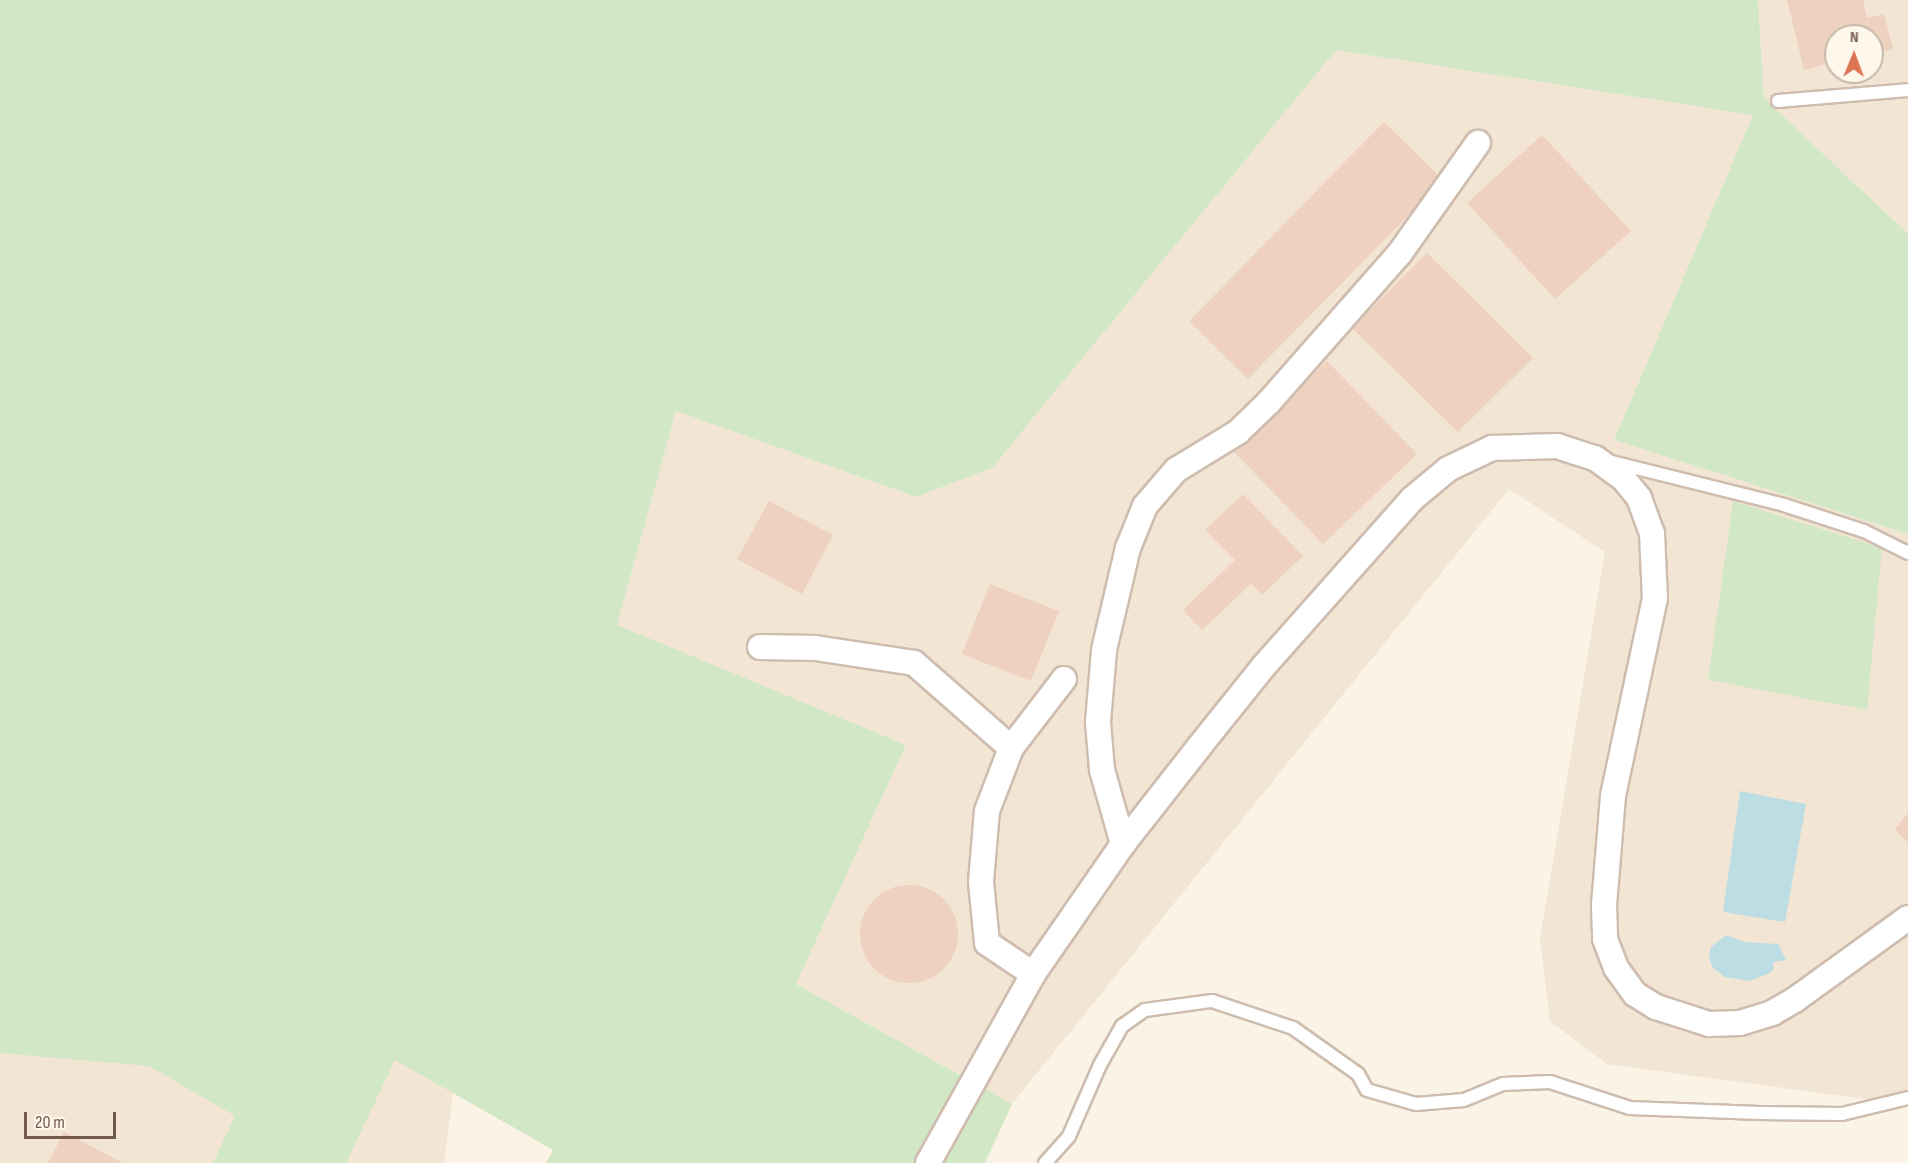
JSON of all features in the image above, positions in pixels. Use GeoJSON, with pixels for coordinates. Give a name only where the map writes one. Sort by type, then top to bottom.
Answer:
{"type":"FeatureCollection","features":[{"type":"Feature","properties":{"kind":"street"},"geometry":{"type":"LineString","coordinates":[[1123,844],[1102,770],[1098,722],[1104,650],[1128,549],[1145,506],[1176,470],[1238,432],[1269,402],[1400,253],[1478,143]]}},
{"type":"Feature","properties":{"kind":"street"},"geometry":{"type":"LineString","coordinates":[[928,1163],[1033,974],[1123,844],[1263,667],[1332,591],[1380,532],[1448,469],[1491,448],[1557,446],[1595,458],[1623,478],[1638,498],[1652,533],[1655,598],[1627,720],[1606,853],[1605,939],[1616,968],[1635,994],[1656,1007],[1709,1024],[1740,1023],[1772,1014],[1907,924]]}},
{"type":"Feature","properties":{"kind":"street"},"geometry":{"type":"LineString","coordinates":[[760,647],[815,648],[914,663],[1011,748]]}},
{"type":"Feature","properties":{"kind":"street"},"geometry":{"type":"LineString","coordinates":[[1033,974],[987,943],[981,882],[987,811],[1011,748],[1064,679]]}},
{"type":"Feature","properties":{"kind":"lane"},"geometry":{"type":"LineString","coordinates":[[1778,101],[1908,90]]}},
{"type":"Feature","properties":{"kind":"lane"},"geometry":{"type":"LineString","coordinates":[[1595,458],[1784,505],[1864,531],[1908,553]]}},
{"type":"Feature","properties":{"kind":"lane"},"geometry":{"type":"LineString","coordinates":[[1045,1163],[1069,1136],[1100,1065],[1122,1026],[1145,1010],[1212,1001],[1293,1028],[1359,1074],[1367,1090],[1416,1104],[1464,1100],[1503,1084],[1550,1083],[1630,1108],[1842,1114],[1908,1098]]}},
{"type":"Feature","properties":{"kind":"shaded area"},"geometry":{"type":"Polygon","coordinates":[[[1758,0],[1908,0],[1908,234],[1764,98],[1758,0]]]}},
{"type":"Feature","properties":{"kind":"shaded area"},"geometry":{"type":"Polygon","coordinates":[[[1336,50],[1753,115],[1614,440],[1908,534],[1908,1105],[1607,1064],[1550,1021],[1540,939],[1605,552],[1509,489],[1012,1104],[796,984],[906,745],[617,626],[676,411],[916,497],[992,468],[1336,50]]]}},
{"type":"Feature","properties":{"kind":"shaded area"},"geometry":{"type":"Polygon","coordinates":[[[0,636],[469,973],[444,1163],[0,1163],[0,636]]]}},
{"type":"Feature","properties":{"kind":"green space"},"geometry":{"type":"Polygon","coordinates":[[[0,0],[1758,0],[1764,98],[1908,234],[1908,534],[1614,440],[1753,115],[1336,50],[992,468],[916,497],[676,411],[617,625],[906,745],[796,984],[1012,1104],[985,1163],[546,1163],[553,1150],[395,1060],[346,1163],[213,1163],[235,1116],[149,1066],[0,1053],[0,0]]]}},
{"type":"Feature","properties":{"kind":"green space"},"geometry":{"type":"Polygon","coordinates":[[[1733,501],[1882,548],[1867,710],[1708,680],[1733,501]]]}},
{"type":"Feature","properties":{"kind":"water"},"geometry":{"type":"Polygon","coordinates":[[[1740,791],[1806,804],[1785,922],[1723,912],[1740,791]]]}},
{"type":"Feature","properties":{"kind":"water"},"geometry":{"type":"Polygon","coordinates":[[[1726,935],[1744,942],[1778,944],[1786,960],[1773,962],[1774,969],[1768,974],[1749,981],[1725,977],[1713,968],[1709,958],[1711,947],[1726,935]]]}},
{"type":"Feature","properties":{"kind":"building"},"geometry":{"type":"Polygon","coordinates":[[[1787,0],[1863,0],[1867,18],[1884,14],[1893,49],[1884,51],[1884,24],[1824,24],[1824,65],[1804,70],[1787,0]]]}},
{"type":"Feature","properties":{"kind":"building"},"geometry":{"type":"Polygon","coordinates":[[[1384,122],[1443,180],[1248,379],[1189,321],[1384,122]]]}},
{"type":"Feature","properties":{"kind":"building"},"geometry":{"type":"Polygon","coordinates":[[[1542,135],[1631,231],[1555,299],[1467,203],[1542,135]]]}},
{"type":"Feature","properties":{"kind":"building"},"geometry":{"type":"Polygon","coordinates":[[[1427,253],[1533,358],[1458,432],[1352,328],[1427,253]]]}},
{"type":"Feature","properties":{"kind":"building"},"geometry":{"type":"Polygon","coordinates":[[[1327,361],[1417,454],[1323,544],[1233,451],[1327,361]]]}},
{"type":"Feature","properties":{"kind":"building"},"geometry":{"type":"Polygon","coordinates":[[[1243,494],[1303,556],[1262,595],[1251,584],[1202,630],[1183,610],[1235,560],[1205,530],[1243,494]]]}},
{"type":"Feature","properties":{"kind":"building"},"geometry":{"type":"Polygon","coordinates":[[[769,501],[833,535],[802,594],[737,559],[769,501]]]}},
{"type":"Feature","properties":{"kind":"building"},"geometry":{"type":"Polygon","coordinates":[[[990,584],[1059,611],[1031,681],[962,654],[990,584]]]}},
{"type":"Feature","properties":{"kind":"building"},"geometry":{"type":"Polygon","coordinates":[[[1908,813],[1908,843],[1895,829],[1908,813]]]}},
{"type":"Feature","properties":{"kind":"building"},"geometry":{"type":"Polygon","coordinates":[[[909,885],[928,889],[944,899],[954,915],[958,934],[954,953],[944,969],[928,979],[909,983],[890,979],[874,969],[864,953],[860,934],[864,915],[874,899],[890,889],[909,885]]]}},
{"type":"Feature","properties":{"kind":"building"},"geometry":{"type":"Polygon","coordinates":[[[64,1132],[123,1163],[48,1163],[64,1132]]]}}]}
